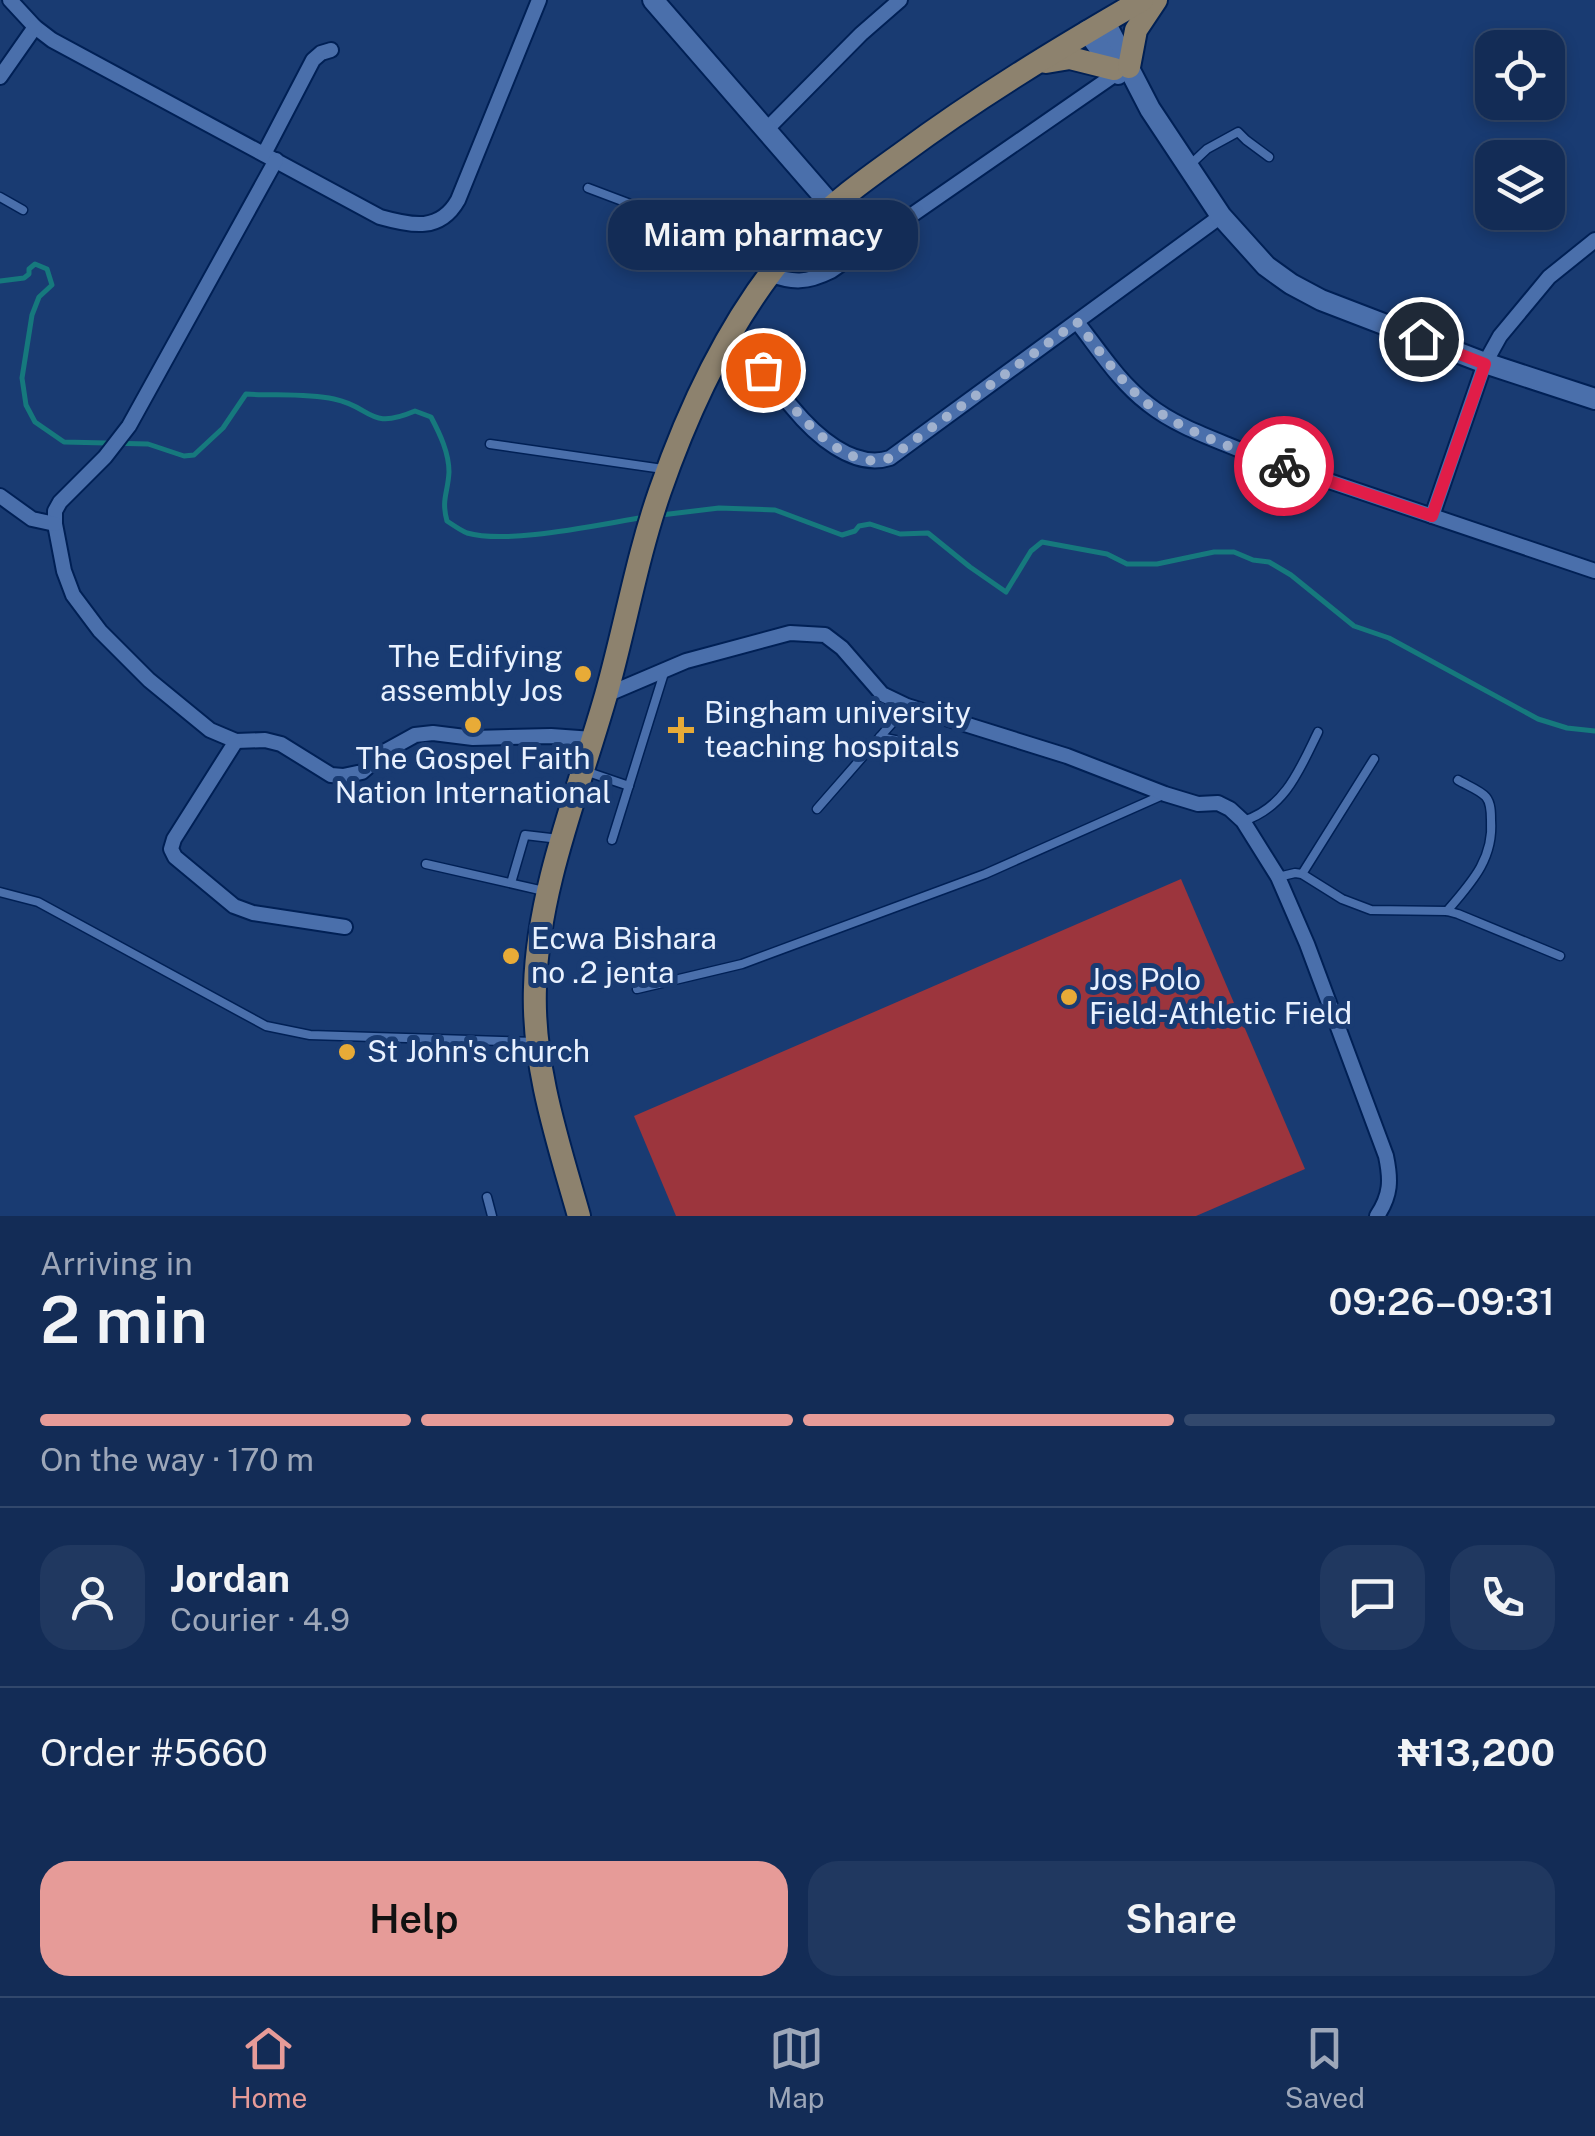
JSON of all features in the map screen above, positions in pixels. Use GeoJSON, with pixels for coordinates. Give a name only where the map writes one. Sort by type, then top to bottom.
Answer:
{"type":"FeatureCollection","features":[{"type":"Feature","properties":{"kind":"main road"},"geometry":{"type":"LineString","coordinates":[[579,1216],[551,1115],[538,1042],[536,954],[549,892],[659,492],[694,406],[722,348],[774,268],[832,206],[939,125],[1024,69],[1142,0]]}},
{"type":"Feature","properties":{"kind":"main road"},"geometry":{"type":"LineString","coordinates":[[1024,69],[1070,58],[1120,70],[1136,30],[1156,0]]}},
{"type":"Feature","properties":{"kind":"street"},"geometry":{"type":"LineString","coordinates":[[10,0],[52,40],[380,216],[397,222],[427,224],[444,218],[458,200],[538,0]]}},
{"type":"Feature","properties":{"kind":"street"},"geometry":{"type":"LineString","coordinates":[[652,0],[832,206]]}},
{"type":"Feature","properties":{"kind":"street"},"geometry":{"type":"LineString","coordinates":[[766,130],[898,1]]}},
{"type":"Feature","properties":{"kind":"street"},"geometry":{"type":"LineString","coordinates":[[1096,26],[1120,70],[1221,216],[1266,266],[1290,284],[1320,300],[1485,364],[1595,400]]}},
{"type":"Feature","properties":{"kind":"street"},"geometry":{"type":"LineString","coordinates":[[0,78],[35,27]]}},
{"type":"Feature","properties":{"kind":"street"},"geometry":{"type":"LineString","coordinates":[[331,50],[313,60],[270,157],[128,426],[55,511],[64,570],[73,595],[100,630],[149,680],[210,730],[236,741],[281,744],[331,774],[352,776],[362,772],[386,751],[415,734],[593,739]]}},
{"type":"Feature","properties":{"kind":"street"},"geometry":{"type":"LineString","coordinates":[[774,268],[789,282],[802,282],[831,270],[1120,70]]}},
{"type":"Feature","properties":{"kind":"street"},"geometry":{"type":"LineString","coordinates":[[722,348],[763,370],[803,419],[839,448],[856,457],[881,461],[1221,216]]}},
{"type":"Feature","properties":{"kind":"street"},"geometry":{"type":"LineString","coordinates":[[1432,516],[1485,364],[1500,336],[1550,277],[1595,240]]}},
{"type":"Feature","properties":{"kind":"street"},"geometry":{"type":"LineString","coordinates":[[1077,322],[1128,385],[1168,417],[1252,455],[1595,571]]}},
{"type":"Feature","properties":{"kind":"street"},"geometry":{"type":"LineString","coordinates":[[0,496],[32,519],[55,524]]}},
{"type":"Feature","properties":{"kind":"street"},"geometry":{"type":"LineString","coordinates":[[606,695],[686,660],[790,632],[825,636],[842,648],[882,694],[907,706],[1066,756],[1165,794],[1230,810],[1243,821],[1278,877],[1386,1156],[1390,1192],[1377,1216]]}},
{"type":"Feature","properties":{"kind":"street"},"geometry":{"type":"LineString","coordinates":[[236,741],[174,839],[171,849],[175,857],[234,906],[253,913],[345,927]]}},
{"type":"Feature","properties":{"kind":"lane"},"geometry":{"type":"LineString","coordinates":[[1188,167],[1208,149],[1238,132],[1270,157]]}},
{"type":"Feature","properties":{"kind":"lane"},"geometry":{"type":"LineString","coordinates":[[588,188],[774,268]]}},
{"type":"Feature","properties":{"kind":"lane"},"geometry":{"type":"LineString","coordinates":[[0,197],[23,210]]}},
{"type":"Feature","properties":{"kind":"lane"},"geometry":{"type":"LineString","coordinates":[[490,444],[668,470]]}},
{"type":"Feature","properties":{"kind":"lane"},"geometry":{"type":"LineString","coordinates":[[612,840],[665,670]]}},
{"type":"Feature","properties":{"kind":"lane"},"geometry":{"type":"LineString","coordinates":[[817,808],[907,706]]}},
{"type":"Feature","properties":{"kind":"lane"},"geometry":{"type":"LineString","coordinates":[[1243,821],[1260,816],[1280,800],[1318,732]]}},
{"type":"Feature","properties":{"kind":"lane"},"geometry":{"type":"LineString","coordinates":[[880,736],[950,751]]}},
{"type":"Feature","properties":{"kind":"lane"},"geometry":{"type":"LineString","coordinates":[[1302,874],[1374,759]]}},
{"type":"Feature","properties":{"kind":"lane"},"geometry":{"type":"LineString","coordinates":[[584,770],[629,786]]}},
{"type":"Feature","properties":{"kind":"lane"},"geometry":{"type":"LineString","coordinates":[[1446,910],[1478,874],[1490,850],[1492,827],[1486,798],[1458,780]]}},
{"type":"Feature","properties":{"kind":"lane"},"geometry":{"type":"LineString","coordinates":[[636,989],[742,964],[984,874],[1165,794]]}},
{"type":"Feature","properties":{"kind":"lane"},"geometry":{"type":"LineString","coordinates":[[510,883],[524,835],[563,840]]}},
{"type":"Feature","properties":{"kind":"lane"},"geometry":{"type":"LineString","coordinates":[[426,864],[549,892]]}},
{"type":"Feature","properties":{"kind":"lane"},"geometry":{"type":"LineString","coordinates":[[1278,877],[1302,874],[1342,899],[1371,910],[1446,910],[1560,956]]}},
{"type":"Feature","properties":{"kind":"lane"},"geometry":{"type":"LineString","coordinates":[[0,892],[38,902],[266,1026],[310,1036],[538,1042]]}},
{"type":"Feature","properties":{"kind":"lane"},"geometry":{"type":"LineString","coordinates":[[487,1197],[492,1216]]}},
{"type":"Feature","properties":{"kind":"shaded area","name":"Jos Polo Field-Athletic Field"},"geometry":{"type":"Polygon","coordinates":[[[1181,879],[1305,1169],[1196,1216],[676,1216],[634,1116],[1181,879]]]}},
{"type":"Feature","properties":{"kind":"waterway"},"geometry":{"type":"LineString","coordinates":[[0,281],[24,278],[35,264],[47,269],[52,285],[39,297],[32,315],[22,378],[26,405],[35,422],[64,442],[148,444],[184,456],[194,455],[223,428],[246,394],[323,397],[379,418],[400,417],[415,411],[431,417],[449,465],[447,521],[467,533],[530,535],[646,517]]}},
{"type":"Feature","properties":{"kind":"waterway"},"geometry":{"type":"LineString","coordinates":[[661,515],[719,508],[775,510],[842,535],[870,524],[900,534],[928,533],[1006,592],[1031,551],[1042,542],[1107,554],[1127,564],[1157,564],[1214,552],[1234,552],[1269,562],[1354,626],[1389,638],[1538,719],[1595,731]]}},
{"type":"Feature","properties":{"kind":"way so far"},"geometry":{"type":"LineString","coordinates":[[763,370],[818,433],[856,457],[881,461],[1077,322],[1107,362],[1148,404],[1200,433],[1284,466]]}},
{"type":"Feature","properties":{"kind":"place","name":"Miam pharmacy"},"geometry":{"type":"Point","coordinates":[763,370]}},
{"type":"Feature","properties":{"kind":"place","name":"The Edifying assembly Jos"},"geometry":{"type":"Point","coordinates":[583,674]}},
{"type":"Feature","properties":{"kind":"place","name":"The Gospel Faith Nation International"},"geometry":{"type":"Point","coordinates":[473,725]}},
{"type":"Feature","properties":{"kind":"place","name":"Bingham university teaching hospitals"},"geometry":{"type":"Point","coordinates":[681,730]}},
{"type":"Feature","properties":{"kind":"place","name":"Ecwa Bishara no .2 jenta"},"geometry":{"type":"Point","coordinates":[511,956]}},
{"type":"Feature","properties":{"kind":"place","name":"Jos Polo Field-Athletic Field"},"geometry":{"type":"Point","coordinates":[1069,997]}},
{"type":"Feature","properties":{"kind":"place","name":"St John's church"},"geometry":{"type":"Point","coordinates":[347,1052]}},
{"type":"Feature","properties":{"kind":"route"},"geometry":{"type":"LineString","coordinates":[[1284,466],[1432,516],[1485,364],[1421,339]]}}]}
